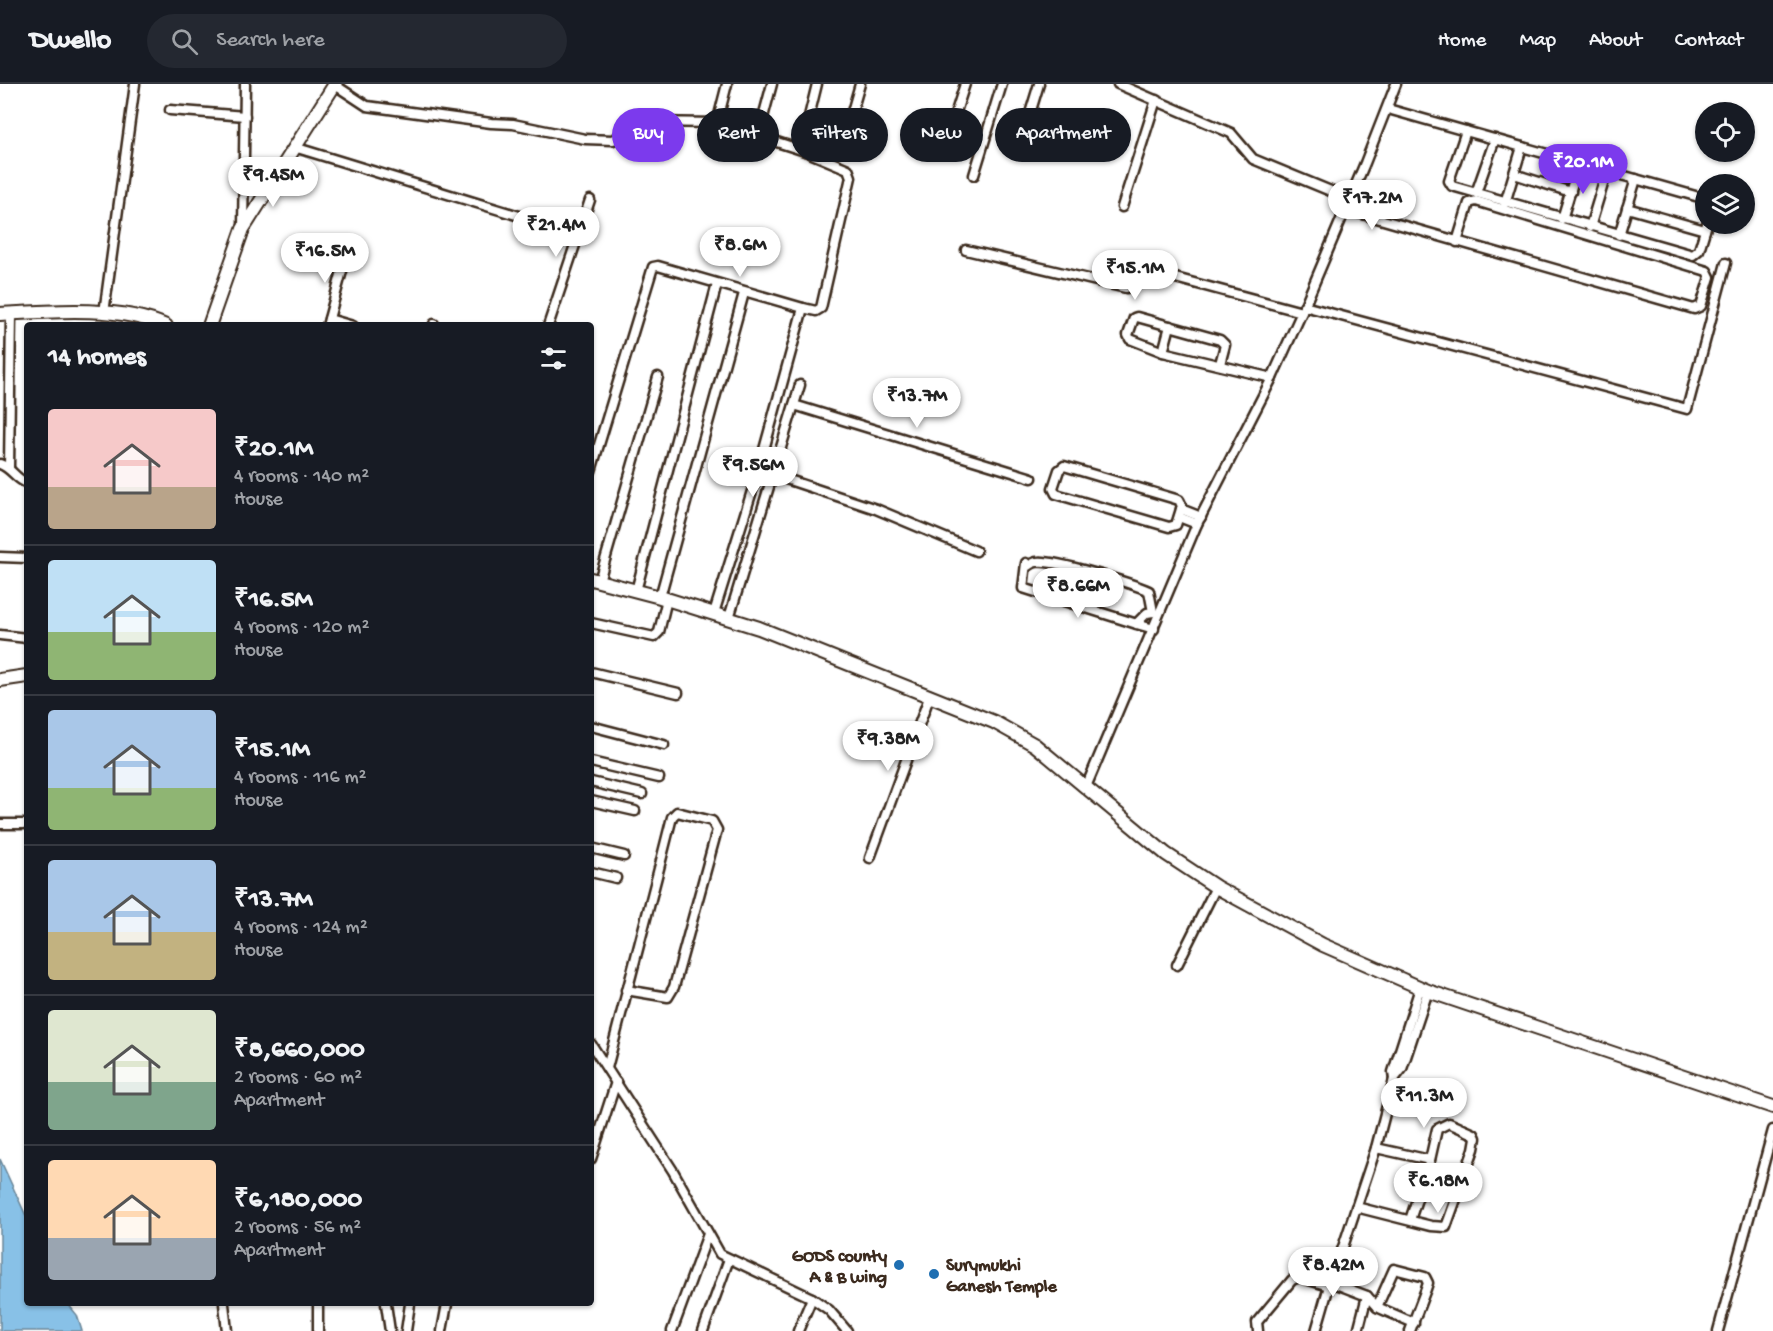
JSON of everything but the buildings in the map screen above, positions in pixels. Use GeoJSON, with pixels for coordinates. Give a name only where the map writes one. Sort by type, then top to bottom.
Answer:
{"type":"FeatureCollection","features":[{"type":"Feature","properties":{"kind":"main road"},"geometry":{"type":"LineString","coordinates":[[210,322],[243,229],[335,84]]}},
{"type":"Feature","properties":{"kind":"main road"},"geometry":{"type":"LineString","coordinates":[[6,314],[104,313],[157,322]]}},
{"type":"Feature","properties":{"kind":"main road"},"geometry":{"type":"LineString","coordinates":[[595,580],[729,618],[994,722],[1035,745],[1166,854],[1215,887],[1313,940],[1424,990],[1773,1107]]}},
{"type":"Feature","properties":{"kind":"main road"},"geometry":{"type":"LineString","coordinates":[[0,680],[24,676]]}},
{"type":"Feature","properties":{"kind":"street"},"geometry":{"type":"LineString","coordinates":[[104,313],[135,84]]}},
{"type":"Feature","properties":{"kind":"street"},"geometry":{"type":"LineString","coordinates":[[243,229],[245,84]]}},
{"type":"Feature","properties":{"kind":"street"},"geometry":{"type":"LineString","coordinates":[[335,84],[367,106],[513,124],[585,139],[613,140],[645,123],[697,123]]}},
{"type":"Feature","properties":{"kind":"street"},"geometry":{"type":"LineString","coordinates":[[721,108],[727,84]]}},
{"type":"Feature","properties":{"kind":"street"},"geometry":{"type":"LineString","coordinates":[[766,108],[772,84]]}},
{"type":"Feature","properties":{"kind":"street"},"geometry":{"type":"LineString","coordinates":[[810,108],[817,84]]}},
{"type":"Feature","properties":{"kind":"street"},"geometry":{"type":"LineString","coordinates":[[853,108],[860,84]]}},
{"type":"Feature","properties":{"kind":"street"},"geometry":{"type":"LineString","coordinates":[[958,108],[964,84]]}},
{"type":"Feature","properties":{"kind":"street"},"geometry":{"type":"LineString","coordinates":[[974,175],[1002,84]]}},
{"type":"Feature","properties":{"kind":"street"},"geometry":{"type":"LineString","coordinates":[[1032,108],[1039,84]]}},
{"type":"Feature","properties":{"kind":"street"},"geometry":{"type":"LineString","coordinates":[[1118,84],[1231,133],[1253,159],[1350,199]]}},
{"type":"Feature","properties":{"kind":"street"},"geometry":{"type":"LineString","coordinates":[[1086,787],[1199,521],[1272,378],[1303,309],[1388,109],[1395,84]]}},
{"type":"Feature","properties":{"kind":"street"},"geometry":{"type":"LineString","coordinates":[[1122,207],[1156,100]]}},
{"type":"Feature","properties":{"kind":"street"},"geometry":{"type":"LineString","coordinates":[[1388,109],[1695,196]]}},
{"type":"Feature","properties":{"kind":"street"},"geometry":{"type":"LineString","coordinates":[[170,110],[245,116]]}},
{"type":"Feature","properties":{"kind":"street"},"geometry":{"type":"LineString","coordinates":[[1466,131],[1449,181],[1452,186],[1693,255],[1699,250],[1704,234]]}},
{"type":"Feature","properties":{"kind":"street"},"geometry":{"type":"LineString","coordinates":[[1476,194],[1495,139]]}},
{"type":"Feature","properties":{"kind":"street"},"geometry":{"type":"LineString","coordinates":[[294,147],[578,234]]}},
{"type":"Feature","properties":{"kind":"street"},"geometry":{"type":"LineString","coordinates":[[1505,203],[1522,147]]}},
{"type":"Feature","properties":{"kind":"street"},"geometry":{"type":"LineString","coordinates":[[594,461],[653,267],[658,266],[744,293],[803,308],[816,311],[821,308],[851,177],[848,169],[831,162]]}},
{"type":"Feature","properties":{"kind":"street"},"geometry":{"type":"LineString","coordinates":[[1562,219],[1579,163]]}},
{"type":"Feature","properties":{"kind":"street"},"geometry":{"type":"LineString","coordinates":[[1590,227],[1607,171]]}},
{"type":"Feature","properties":{"kind":"street"},"geometry":{"type":"LineString","coordinates":[[1514,174],[1571,192]]}},
{"type":"Feature","properties":{"kind":"street"},"geometry":{"type":"LineString","coordinates":[[1619,235],[1636,179]]}},
{"type":"Feature","properties":{"kind":"street"},"geometry":{"type":"LineString","coordinates":[[549,322],[590,200]]}},
{"type":"Feature","properties":{"kind":"street"},"geometry":{"type":"LineString","coordinates":[[1345,209],[1457,242],[1694,309],[1701,306],[1710,277],[1707,271],[1476,201],[1469,202],[1457,242]]}},
{"type":"Feature","properties":{"kind":"street"},"geometry":{"type":"LineString","coordinates":[[1627,208],[1695,223]]}},
{"type":"Feature","properties":{"kind":"street"},"geometry":{"type":"LineString","coordinates":[[328,322],[348,249]]}},
{"type":"Feature","properties":{"kind":"street"},"geometry":{"type":"LineString","coordinates":[[966,250],[1126,288],[1135,285],[1141,272],[1153,272],[1687,409],[1726,263]]}},
{"type":"Feature","properties":{"kind":"street"},"geometry":{"type":"LineString","coordinates":[[636,591],[717,284]]}},
{"type":"Feature","properties":{"kind":"street"},"geometry":{"type":"LineString","coordinates":[[594,624],[654,637],[658,632],[664,598],[744,293]]}},
{"type":"Feature","properties":{"kind":"street"},"geometry":{"type":"LineString","coordinates":[[714,613],[757,475],[803,308]]}},
{"type":"Feature","properties":{"kind":"street"},"geometry":{"type":"LineString","coordinates":[[6,314],[11,357],[9,468]]}},
{"type":"Feature","properties":{"kind":"street"},"geometry":{"type":"LineString","coordinates":[[1220,364],[1223,342],[1135,317],[1128,335],[1130,339],[1162,352],[1272,378]]}},
{"type":"Feature","properties":{"kind":"street"},"geometry":{"type":"LineString","coordinates":[[1162,352],[1170,326]]}},
{"type":"Feature","properties":{"kind":"street"},"geometry":{"type":"LineString","coordinates":[[0,359],[11,357]]}},
{"type":"Feature","properties":{"kind":"street"},"geometry":{"type":"LineString","coordinates":[[595,580],[658,377]]}},
{"type":"Feature","properties":{"kind":"street"},"geometry":{"type":"LineString","coordinates":[[729,618],[800,385]]}},
{"type":"Feature","properties":{"kind":"street"},"geometry":{"type":"LineString","coordinates":[[794,405],[1032,478]]}},
{"type":"Feature","properties":{"kind":"street"},"geometry":{"type":"LineString","coordinates":[[0,464],[9,468],[18,480],[24,482]]}},
{"type":"Feature","properties":{"kind":"street"},"geometry":{"type":"LineString","coordinates":[[1060,467],[1070,467],[1176,498],[1181,502],[1180,513],[1176,525],[1169,527],[1056,494],[1053,488],[1060,467]]}},
{"type":"Feature","properties":{"kind":"street"},"geometry":{"type":"LineString","coordinates":[[774,475],[876,509],[976,551]]}},
{"type":"Feature","properties":{"kind":"street"},"geometry":{"type":"LineString","coordinates":[[1180,513],[1199,521]]}},
{"type":"Feature","properties":{"kind":"street"},"geometry":{"type":"LineString","coordinates":[[0,557],[24,558]]}},
{"type":"Feature","properties":{"kind":"street"},"geometry":{"type":"LineString","coordinates":[[1136,624],[1147,613],[1153,612],[1149,591],[1135,584],[1089,573],[1037,562],[1028,566],[1026,562],[1023,588],[1136,624],[1154,629]]}},
{"type":"Feature","properties":{"kind":"street"},"geometry":{"type":"LineString","coordinates":[[0,635],[24,638]]}},
{"type":"Feature","properties":{"kind":"street"},"geometry":{"type":"LineString","coordinates":[[594,673],[678,693]]}},
{"type":"Feature","properties":{"kind":"street"},"geometry":{"type":"LineString","coordinates":[[870,858],[930,695]]}},
{"type":"Feature","properties":{"kind":"street"},"geometry":{"type":"LineString","coordinates":[[594,727],[664,745]]}},
{"type":"Feature","properties":{"kind":"street"},"geometry":{"type":"LineString","coordinates":[[594,763],[659,778]]}},
{"type":"Feature","properties":{"kind":"street"},"geometry":{"type":"LineString","coordinates":[[594,783],[642,794]]}},
{"type":"Feature","properties":{"kind":"street"},"geometry":{"type":"LineString","coordinates":[[594,802],[635,811]]}},
{"type":"Feature","properties":{"kind":"street"},"geometry":{"type":"LineString","coordinates":[[607,1068],[626,990],[672,817],[677,812],[684,812],[712,821],[717,830],[674,987],[668,997],[626,990]]}},
{"type":"Feature","properties":{"kind":"street"},"geometry":{"type":"LineString","coordinates":[[0,824],[24,824]]}},
{"type":"Feature","properties":{"kind":"street"},"geometry":{"type":"LineString","coordinates":[[594,849],[624,855]]}},
{"type":"Feature","properties":{"kind":"street"},"geometry":{"type":"LineString","coordinates":[[594,873],[616,878]]}},
{"type":"Feature","properties":{"kind":"street"},"geometry":{"type":"LineString","coordinates":[[1177,965],[1215,887]]}},
{"type":"Feature","properties":{"kind":"street"},"geometry":{"type":"LineString","coordinates":[[1316,1331],[1376,1148],[1394,1079],[1393,1072],[1424,990]]}},
{"type":"Feature","properties":{"kind":"street"},"geometry":{"type":"LineString","coordinates":[[594,1048],[673,1171],[720,1254],[812,1298],[829,1310],[847,1331]]}},
{"type":"Feature","properties":{"kind":"street"},"geometry":{"type":"LineString","coordinates":[[594,1150],[616,1082]]}},
{"type":"Feature","properties":{"kind":"street"},"geometry":{"type":"LineString","coordinates":[[1356,1207],[1410,1220],[1446,1227],[1476,1142],[1474,1134],[1449,1124],[1437,1129],[1430,1160],[1410,1220]]}},
{"type":"Feature","properties":{"kind":"street"},"geometry":{"type":"LineString","coordinates":[[1718,1331],[1773,1130]]}},
{"type":"Feature","properties":{"kind":"street"},"geometry":{"type":"LineString","coordinates":[[1376,1148],[1430,1160]]}},
{"type":"Feature","properties":{"kind":"street"},"geometry":{"type":"LineString","coordinates":[[672,1331],[708,1234]]}},
{"type":"Feature","properties":{"kind":"street"},"geometry":{"type":"LineString","coordinates":[[703,1331],[729,1259]]}},
{"type":"Feature","properties":{"kind":"street"},"geometry":{"type":"LineString","coordinates":[[1258,1331],[1257,1322],[1299,1277],[1367,1296],[1377,1307],[1412,1327],[1428,1283],[1425,1277],[1394,1269],[1389,1274],[1377,1307]]}},
{"type":"Feature","properties":{"kind":"street"},"geometry":{"type":"LineString","coordinates":[[1358,1331],[1367,1296]]}},
{"type":"Feature","properties":{"kind":"street"},"geometry":{"type":"LineString","coordinates":[[798,1331],[812,1298]]}},
{"type":"Feature","properties":{"kind":"street"},"geometry":{"type":"LineString","coordinates":[[224,1306],[227,1331]]}},
{"type":"Feature","properties":{"kind":"street"},"geometry":{"type":"LineString","coordinates":[[318,1306],[318,1331]]}},
{"type":"Feature","properties":{"kind":"street"},"geometry":{"type":"LineString","coordinates":[[386,1306],[390,1331]]}},
{"type":"Feature","properties":{"kind":"street"},"geometry":{"type":"LineString","coordinates":[[406,1331],[410,1306]]}},
{"type":"Feature","properties":{"kind":"street"},"geometry":{"type":"LineString","coordinates":[[442,1331],[447,1306]]}},
{"type":"Feature","properties":{"kind":"water"},"geometry":{"type":"Polygon","coordinates":[[[0,1159],[24,1211],[24,1306],[70,1306],[77,1315],[82,1331],[0,1331],[0,1159]]]}},
{"type":"Feature","properties":{"kind":"place","name":"GODS county A & B wing"},"geometry":{"type":"Point","coordinates":[899,1265]}},
{"type":"Feature","properties":{"kind":"place","name":"Surymukhi Ganesh Temple"},"geometry":{"type":"Point","coordinates":[934,1274]}}]}
